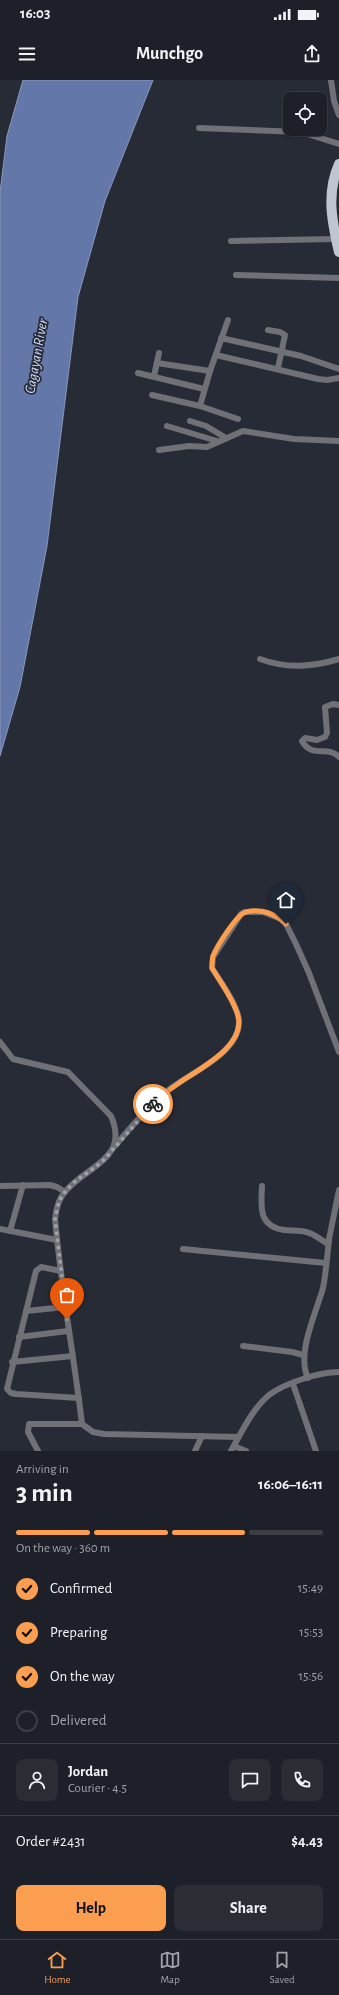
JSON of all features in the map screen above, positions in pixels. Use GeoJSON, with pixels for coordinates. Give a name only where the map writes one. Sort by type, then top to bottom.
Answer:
{"type":"FeatureCollection","features":[{"type":"Feature","properties":{"kind":"highway"},"geometry":{"type":"LineString","coordinates":[[339,164],[332,187],[331,203],[339,252]]}},
{"type":"Feature","properties":{"kind":"street"},"geometry":{"type":"LineString","coordinates":[[331,80],[334,101],[339,115]]}},
{"type":"Feature","properties":{"kind":"street"},"geometry":{"type":"LineString","coordinates":[[199,128],[301,132],[339,144]]}},
{"type":"Feature","properties":{"kind":"street"},"geometry":{"type":"LineString","coordinates":[[231,241],[336,239]]}},
{"type":"Feature","properties":{"kind":"street"},"geometry":{"type":"LineString","coordinates":[[236,275],[339,278]]}},
{"type":"Feature","properties":{"kind":"street"},"geometry":{"type":"LineString","coordinates":[[200,406],[204,389],[228,320]]}},
{"type":"Feature","properties":{"kind":"street"},"geometry":{"type":"LineString","coordinates":[[268,330],[280,332],[284,335],[278,368]]}},
{"type":"Feature","properties":{"kind":"street"},"geometry":{"type":"LineString","coordinates":[[221,338],[301,356],[339,369]]}},
{"type":"Feature","properties":{"kind":"street"},"geometry":{"type":"LineString","coordinates":[[154,376],[159,353]]}},
{"type":"Feature","properties":{"kind":"street"},"geometry":{"type":"LineString","coordinates":[[216,354],[318,379],[339,378]]}},
{"type":"Feature","properties":{"kind":"street"},"geometry":{"type":"LineString","coordinates":[[157,363],[210,371]]}},
{"type":"Feature","properties":{"kind":"street"},"geometry":{"type":"LineString","coordinates":[[138,373],[204,389]]}},
{"type":"Feature","properties":{"kind":"street"},"geometry":{"type":"LineString","coordinates":[[152,395],[200,406],[238,419]]}},
{"type":"Feature","properties":{"kind":"street"},"geometry":{"type":"LineString","coordinates":[[190,421],[206,426],[226,438]]}},
{"type":"Feature","properties":{"kind":"street"},"geometry":{"type":"LineString","coordinates":[[167,426],[218,442]]}},
{"type":"Feature","properties":{"kind":"street"},"geometry":{"type":"LineString","coordinates":[[159,450],[189,446],[207,446],[243,431],[301,439],[339,441]]}},
{"type":"Feature","properties":{"kind":"street"},"geometry":{"type":"LineString","coordinates":[[260,659],[278,665],[300,666],[322,664],[339,659]]}},
{"type":"Feature","properties":{"kind":"street"},"geometry":{"type":"LineString","coordinates":[[339,705],[333,704],[325,707],[324,714],[327,733],[325,737],[317,740],[305,738],[302,741],[307,748],[315,752],[332,752],[339,757]]}},
{"type":"Feature","properties":{"kind":"street"},"geometry":{"type":"LineString","coordinates":[[82,1424],[65,1308],[55,1219],[56,1210],[65,1192],[102,1162],[144,1111],[161,1096],[208,1064],[230,1046],[236,1037],[239,1017],[212,968],[212,962],[219,945],[238,917],[246,912],[263,912],[276,915],[286,924],[309,973],[339,1052]]}},
{"type":"Feature","properties":{"kind":"street"},"geometry":{"type":"LineString","coordinates":[[0,1042],[13,1060],[64,1071],[72,1075],[111,1116],[116,1136],[114,1147]]}},
{"type":"Feature","properties":{"kind":"street"},"geometry":{"type":"LineString","coordinates":[[0,1186],[50,1185],[58,1187],[65,1192]]}},
{"type":"Feature","properties":{"kind":"street"},"geometry":{"type":"LineString","coordinates":[[10,1231],[23,1186]]}},
{"type":"Feature","properties":{"kind":"street"},"geometry":{"type":"LineString","coordinates":[[262,1186],[262,1211],[267,1223],[278,1229],[307,1232],[328,1244],[329,1241],[323,1286],[303,1355],[305,1372],[308,1378]]}},
{"type":"Feature","properties":{"kind":"street"},"geometry":{"type":"LineString","coordinates":[[328,1244],[336,1219],[339,1190]]}},
{"type":"Feature","properties":{"kind":"street"},"geometry":{"type":"LineString","coordinates":[[0,1229],[57,1240]]}},
{"type":"Feature","properties":{"kind":"street"},"geometry":{"type":"LineString","coordinates":[[183,1249],[326,1263]]}},
{"type":"Feature","properties":{"kind":"street"},"geometry":{"type":"LineString","coordinates":[[61,1271],[45,1267],[37,1269],[12,1362],[7,1390],[11,1393],[79,1398]]}},
{"type":"Feature","properties":{"kind":"street"},"geometry":{"type":"LineString","coordinates":[[26,1311],[65,1308]]}},
{"type":"Feature","properties":{"kind":"street"},"geometry":{"type":"LineString","coordinates":[[19,1337],[68,1331]]}},
{"type":"Feature","properties":{"kind":"street"},"geometry":{"type":"LineString","coordinates":[[243,1346],[292,1352],[303,1355]]}},
{"type":"Feature","properties":{"kind":"street"},"geometry":{"type":"LineString","coordinates":[[12,1362],[73,1356]]}},
{"type":"Feature","properties":{"kind":"street"},"geometry":{"type":"LineString","coordinates":[[246,1451],[233,1448],[238,1437],[269,1396],[308,1378],[339,1372]]}},
{"type":"Feature","properties":{"kind":"street"},"geometry":{"type":"LineString","coordinates":[[293,1384],[316,1451]]}},
{"type":"Feature","properties":{"kind":"street"},"geometry":{"type":"LineString","coordinates":[[38,1451],[28,1432],[29,1424],[82,1424],[93,1432],[104,1434],[238,1437]]}},
{"type":"Feature","properties":{"kind":"street"},"geometry":{"type":"LineString","coordinates":[[195,1451],[202,1436]]}},
{"type":"Feature","properties":{"kind":"water","name":"Cagayan River"},"geometry":{"type":"Polygon","coordinates":[[[23,80],[153,80],[105,201],[78,297],[47,546],[20,687],[0,756],[0,192],[7,136],[23,80]]]}},
{"type":"Feature","properties":{"kind":"way so far"},"geometry":{"type":"LineString","coordinates":[[67,1319],[55,1219],[59,1201],[73,1183],[102,1162],[144,1111],[153,1104]]}},
{"type":"Feature","properties":{"kind":"route"},"geometry":{"type":"LineString","coordinates":[[153,1104],[167,1091],[208,1064],[230,1046],[236,1037],[239,1017],[212,968],[212,962],[219,945],[238,917],[246,912],[263,912],[276,915],[286,924]]}}]}
